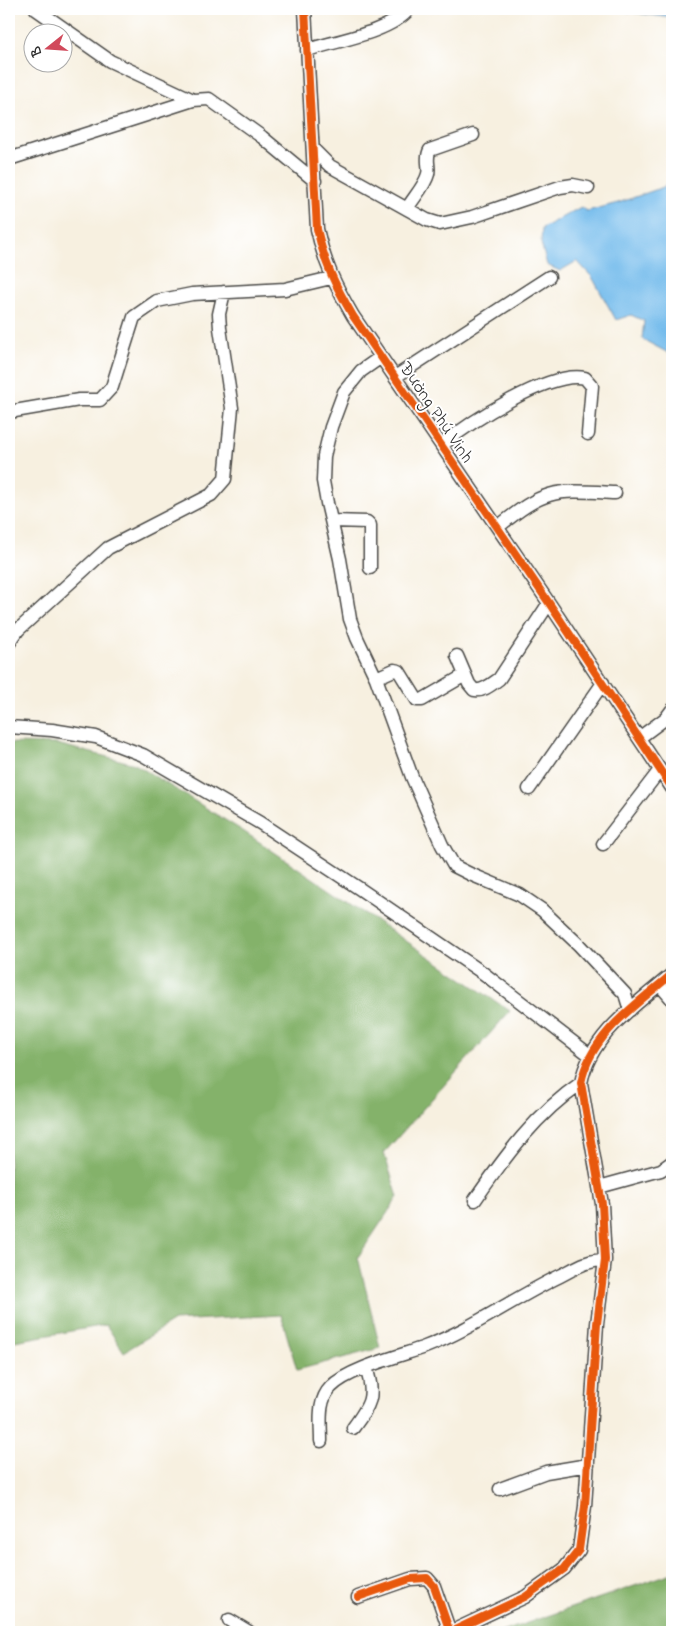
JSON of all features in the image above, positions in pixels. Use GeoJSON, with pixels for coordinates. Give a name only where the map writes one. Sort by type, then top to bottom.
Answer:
{"type":"FeatureCollection","features":[{"type":"Feature","properties":{"kind":"street"},"geometry":{"type":"LineString","coordinates":[[36,9],[110,61],[192,100]]}},
{"type":"Feature","properties":{"kind":"street","name":"Đường Phú Vinh"},"geometry":{"type":"LineString","coordinates":[[305,9],[317,229],[324,261],[331,278],[353,316],[498,527],[672,788]]}},
{"type":"Feature","properties":{"kind":"street"},"geometry":{"type":"LineString","coordinates":[[308,50],[389,25],[404,15],[409,9]]}},
{"type":"Feature","properties":{"kind":"street"},"geometry":{"type":"LineString","coordinates":[[9,159],[192,100],[209,100],[262,138],[315,182]]}},
{"type":"Feature","properties":{"kind":"street"},"geometry":{"type":"LineString","coordinates":[[407,209],[427,178],[429,171],[428,154],[430,150],[474,136]]}},
{"type":"Feature","properties":{"kind":"street"},"geometry":{"type":"LineString","coordinates":[[314,150],[330,166],[407,209],[440,224],[472,217],[560,187],[573,185],[588,188]]}},
{"type":"Feature","properties":{"kind":"street"},"geometry":{"type":"LineString","coordinates":[[395,377],[549,277]]}},
{"type":"Feature","properties":{"kind":"street"},"geometry":{"type":"LineString","coordinates":[[9,412],[79,400],[100,400],[112,387],[134,317],[158,301],[192,294],[285,289],[331,278]]}},
{"type":"Feature","properties":{"kind":"street"},"geometry":{"type":"LineString","coordinates":[[9,643],[18,630],[108,548],[211,495],[225,479],[228,466],[232,408],[219,314],[224,292]]}},
{"type":"Feature","properties":{"kind":"street"},"geometry":{"type":"LineString","coordinates":[[381,357],[361,371],[344,392],[330,427],[324,456],[323,481],[350,619],[376,678],[412,777],[442,845],[454,866],[520,894],[542,910],[579,945],[625,994],[630,1010]]}},
{"type":"Feature","properties":{"kind":"street"},"geometry":{"type":"LineString","coordinates":[[442,445],[476,419],[506,402],[548,384],[572,377],[585,378],[592,386],[588,434]]}},
{"type":"Feature","properties":{"kind":"street"},"geometry":{"type":"LineString","coordinates":[[498,527],[524,506],[547,494],[571,491],[615,493]]}},
{"type":"Feature","properties":{"kind":"street"},"geometry":{"type":"LineString","coordinates":[[332,521],[368,522],[370,525],[370,568]]}},
{"type":"Feature","properties":{"kind":"street"},"geometry":{"type":"LineString","coordinates":[[457,656],[471,687],[477,691],[498,679],[549,603]]}},
{"type":"Feature","properties":{"kind":"street"},"geometry":{"type":"LineString","coordinates":[[376,678],[394,670],[399,671],[413,695],[417,700],[422,700],[465,675]]}},
{"type":"Feature","properties":{"kind":"street"},"geometry":{"type":"LineString","coordinates":[[529,789],[603,683]]}},
{"type":"Feature","properties":{"kind":"street"},"geometry":{"type":"LineString","coordinates":[[639,738],[666,718],[672,710]]}},
{"type":"Feature","properties":{"kind":"street"},"geometry":{"type":"LineString","coordinates":[[9,727],[96,737],[143,755],[260,824],[360,889],[483,973],[591,1056]]}},
{"type":"Feature","properties":{"kind":"street"},"geometry":{"type":"LineString","coordinates":[[603,844],[660,770]]}},
{"type":"Feature","properties":{"kind":"street"},"geometry":{"type":"LineString","coordinates":[[358,1597],[410,1579],[427,1578],[434,1586],[450,1632],[525,1597],[564,1569],[579,1550],[588,1465],[597,1324],[605,1260],[604,1227],[581,1083],[584,1067],[606,1033],[672,974]]}},
{"type":"Feature","properties":{"kind":"street"},"geometry":{"type":"LineString","coordinates":[[660,985],[672,999]]}},
{"type":"Feature","properties":{"kind":"street"},"geometry":{"type":"LineString","coordinates":[[475,1200],[503,1159],[532,1124],[551,1106],[581,1083]]}},
{"type":"Feature","properties":{"kind":"street"},"geometry":{"type":"LineString","coordinates":[[598,1186],[661,1170],[672,1162]]}},
{"type":"Feature","properties":{"kind":"street"},"geometry":{"type":"LineString","coordinates":[[321,1441],[323,1396],[338,1381],[366,1368],[447,1337],[526,1292],[591,1260],[605,1260]]}},
{"type":"Feature","properties":{"kind":"street"},"geometry":{"type":"LineString","coordinates":[[353,1428],[365,1411],[372,1392],[366,1368]]}},
{"type":"Feature","properties":{"kind":"street"},"geometry":{"type":"LineString","coordinates":[[500,1489],[546,1472],[588,1465]]}},
{"type":"Feature","properties":{"kind":"street"},"geometry":{"type":"LineString","coordinates":[[229,1620],[249,1632]]}},
{"type":"Feature","properties":{"kind":"green space"},"geometry":{"type":"Polygon","coordinates":[[[9,743],[57,744],[135,764],[243,831],[510,1011],[384,1153],[398,1197],[358,1257],[380,1348],[297,1370],[281,1315],[174,1321],[124,1352],[106,1325],[9,1342],[9,743]]]}},
{"type":"Feature","properties":{"kind":"green space"},"geometry":{"type":"Polygon","coordinates":[[[672,1573],[672,1632],[501,1632],[672,1573]]]}},
{"type":"Feature","properties":{"kind":"water"},"geometry":{"type":"Polygon","coordinates":[[[607,9],[672,9],[672,18],[607,9]]]}},
{"type":"Feature","properties":{"kind":"water"},"geometry":{"type":"Polygon","coordinates":[[[672,184],[672,355],[642,339],[644,321],[631,315],[616,320],[592,277],[577,261],[560,271],[547,265],[541,243],[542,228],[581,207],[587,211],[618,203],[672,184]]]}},
{"type":"Feature","properties":{"kind":"cycle path"},"geometry":{"type":"LineString","coordinates":[[305,9],[317,229],[323,253],[336,284],[353,316],[549,603],[672,788]]}},
{"type":"Feature","properties":{"kind":"cycle path"},"geometry":{"type":"LineString","coordinates":[[358,1597],[410,1579],[427,1578],[434,1586],[450,1632],[525,1597],[564,1569],[579,1550],[585,1506],[597,1324],[605,1260],[602,1204],[581,1083],[586,1066],[594,1050],[605,1035],[630,1009],[672,974]]}}]}
